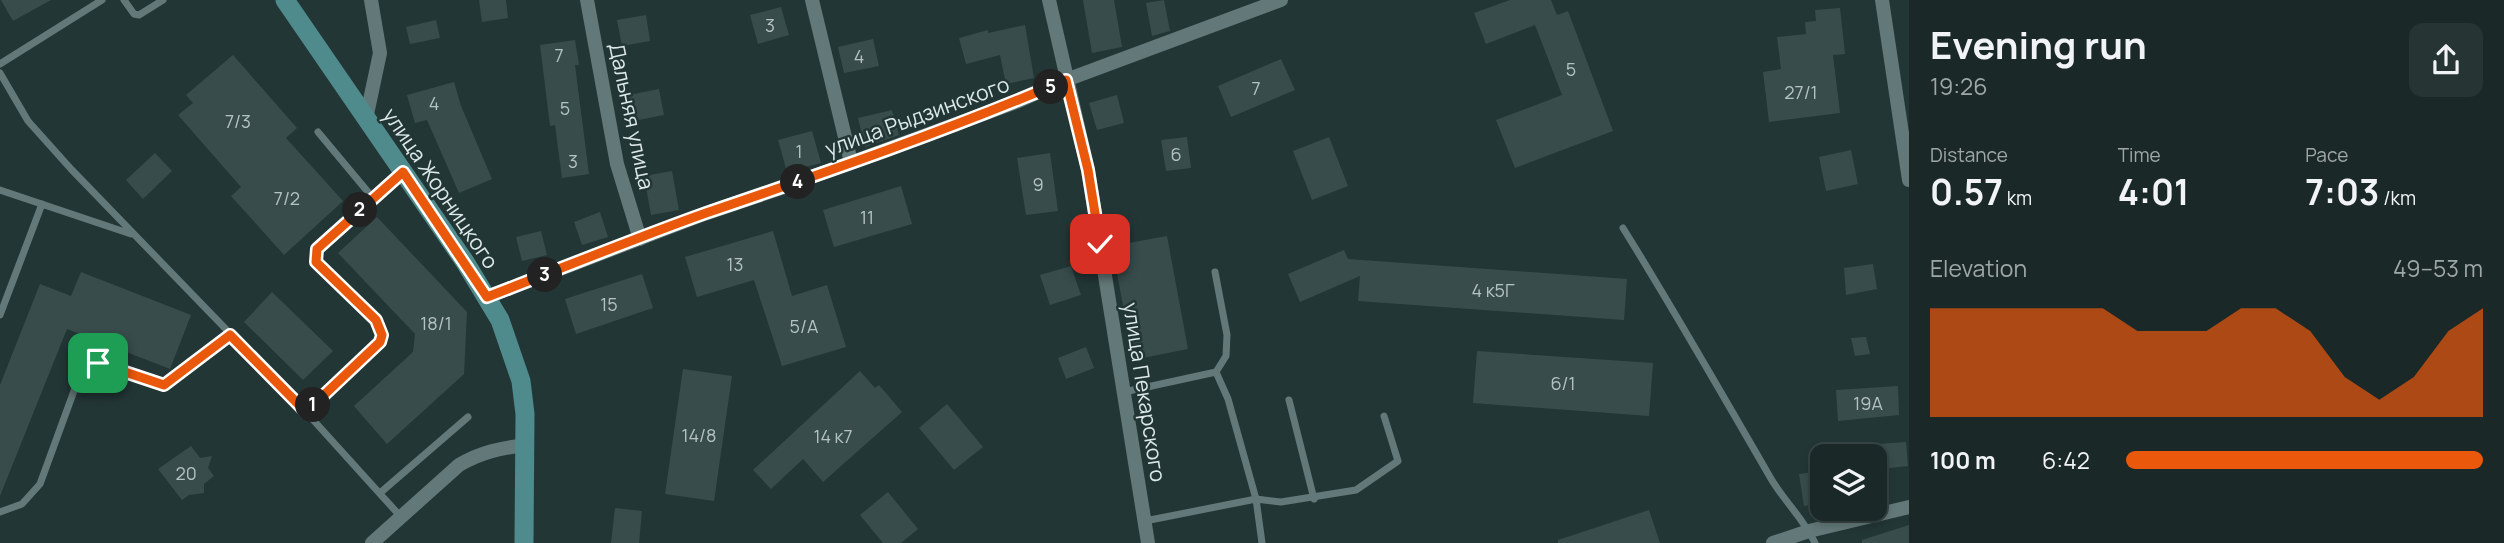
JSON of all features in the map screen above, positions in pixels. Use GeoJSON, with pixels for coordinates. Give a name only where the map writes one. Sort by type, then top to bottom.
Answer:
{"type":"FeatureCollection","features":[{"type":"Feature","properties":{"kind":"main road","name":"улица Жорницкого"},"geometry":{"type":"LineString","coordinates":[[285,0],[487,297],[508,338],[521,381],[526,445],[524,543]]}},
{"type":"Feature","properties":{"kind":"street"},"geometry":{"type":"LineString","coordinates":[[366,119],[380,54],[371,0]]}},
{"type":"Feature","properties":{"kind":"street","name":"Дальняя улица"},"geometry":{"type":"LineString","coordinates":[[587,0],[617,164],[640,239]]}},
{"type":"Feature","properties":{"kind":"street"},"geometry":{"type":"LineString","coordinates":[[812,0],[851,162]]}},
{"type":"Feature","properties":{"kind":"street","name":"улица Пекарского"},"geometry":{"type":"LineString","coordinates":[[1049,0],[1088,170],[1148,543]]}},
{"type":"Feature","properties":{"kind":"street","name":"улица Рыдзинского"},"geometry":{"type":"LineString","coordinates":[[487,297],[1016,102],[1066,80],[1281,0]]}},
{"type":"Feature","properties":{"kind":"street"},"geometry":{"type":"LineString","coordinates":[[1882,0],[1909,180]]}},
{"type":"Feature","properties":{"kind":"street"},"geometry":{"type":"LineString","coordinates":[[372,543],[459,465],[490,450],[526,445]]}},
{"type":"Feature","properties":{"kind":"street"},"geometry":{"type":"LineString","coordinates":[[1773,543],[1812,537],[1909,508]]}},
{"type":"Feature","properties":{"kind":"lane"},"geometry":{"type":"LineString","coordinates":[[0,64],[102,0]]}},
{"type":"Feature","properties":{"kind":"lane"},"geometry":{"type":"LineString","coordinates":[[124,0],[134,14],[139,15],[163,0]]}},
{"type":"Feature","properties":{"kind":"lane"},"geometry":{"type":"LineString","coordinates":[[0,73],[28,121],[131,234],[306,412],[401,517]]}},
{"type":"Feature","properties":{"kind":"lane"},"geometry":{"type":"LineString","coordinates":[[318,132],[373,198]]}},
{"type":"Feature","properties":{"kind":"lane"},"geometry":{"type":"LineString","coordinates":[[306,412],[380,342],[382,335],[376,320],[316,262],[317,249],[403,172]]}},
{"type":"Feature","properties":{"kind":"lane"},"geometry":{"type":"LineString","coordinates":[[0,190],[131,234]]}},
{"type":"Feature","properties":{"kind":"lane"},"geometry":{"type":"LineString","coordinates":[[0,315],[42,204]]}},
{"type":"Feature","properties":{"kind":"lane"},"geometry":{"type":"LineString","coordinates":[[1623,228],[1781,496],[1812,537]]}},
{"type":"Feature","properties":{"kind":"lane"},"geometry":{"type":"LineString","coordinates":[[1124,392],[1216,372],[1226,356],[1227,335],[1215,272]]}},
{"type":"Feature","properties":{"kind":"lane"},"geometry":{"type":"LineString","coordinates":[[0,512],[22,504],[40,484],[82,369],[89,363],[98,363],[164,385],[230,335]]}},
{"type":"Feature","properties":{"kind":"lane"},"geometry":{"type":"LineString","coordinates":[[1216,372],[1228,399],[1256,499],[1262,543]]}},
{"type":"Feature","properties":{"kind":"lane"},"geometry":{"type":"LineString","coordinates":[[1289,400],[1314,499]]}},
{"type":"Feature","properties":{"kind":"lane"},"geometry":{"type":"LineString","coordinates":[[1144,521],[1256,499],[1281,502],[1356,491],[1398,461],[1384,416]]}},
{"type":"Feature","properties":{"kind":"lane"},"geometry":{"type":"LineString","coordinates":[[380,493],[468,417]]}},
{"type":"Feature","properties":{"kind":"building"},"geometry":{"type":"Polygon","coordinates":[[[1,0],[51,0],[13,21],[1,0]]]}},
{"type":"Feature","properties":{"kind":"building"},"geometry":{"type":"Polygon","coordinates":[[[479,0],[506,0],[508,18],[482,22],[479,0]]]}},
{"type":"Feature","properties":{"kind":"building"},"geometry":{"type":"Polygon","coordinates":[[[1083,0],[1114,0],[1122,47],[1092,53],[1083,0]]]}},
{"type":"Feature","properties":{"kind":"building"},"geometry":{"type":"Polygon","coordinates":[[[1164,0],[1170,31],[1152,36],[1146,3],[1164,0]]]}},
{"type":"Feature","properties":{"kind":"building"},"geometry":{"type":"Polygon","coordinates":[[[1510,0],[1551,0],[1557,15],[1568,11],[1613,131],[1515,168],[1496,120],[1562,95],[1535,25],[1486,44],[1474,13],[1510,0]]]}},
{"type":"Feature","properties":{"kind":"building"},"geometry":{"type":"Polygon","coordinates":[[[781,7],[789,35],[758,44],[750,15],[781,7]]]}},
{"type":"Feature","properties":{"kind":"building"},"geometry":{"type":"Polygon","coordinates":[[[1840,8],[1845,54],[1833,55],[1840,113],[1769,122],[1763,72],[1781,69],[1777,37],[1806,34],[1805,22],[1816,21],[1815,10],[1840,8]]]}},
{"type":"Feature","properties":{"kind":"building"},"geometry":{"type":"Polygon","coordinates":[[[646,15],[650,41],[622,46],[617,20],[646,15]]]}},
{"type":"Feature","properties":{"kind":"building"},"geometry":{"type":"Polygon","coordinates":[[[436,20],[440,38],[410,44],[406,27],[436,20]]]}},
{"type":"Feature","properties":{"kind":"building"},"geometry":{"type":"Polygon","coordinates":[[[1025,25],[1034,78],[1006,84],[1000,55],[966,64],[959,38],[988,30],[988,33],[1025,25]]]}},
{"type":"Feature","properties":{"kind":"building"},"geometry":{"type":"Polygon","coordinates":[[[873,39],[879,66],[844,73],[838,47],[873,39]]]}},
{"type":"Feature","properties":{"kind":"building"},"geometry":{"type":"Polygon","coordinates":[[[575,40],[579,65],[575,65],[589,174],[562,178],[555,125],[550,126],[540,45],[575,40]]]}},
{"type":"Feature","properties":{"kind":"building"},"geometry":{"type":"Polygon","coordinates":[[[233,55],[297,128],[286,138],[343,201],[284,255],[231,196],[241,187],[178,115],[193,103],[186,95],[233,55]]]}},
{"type":"Feature","properties":{"kind":"building"},"geometry":{"type":"Polygon","coordinates":[[[1281,59],[1295,90],[1231,117],[1218,86],[1281,59]]]}},
{"type":"Feature","properties":{"kind":"building"},"geometry":{"type":"Polygon","coordinates":[[[454,82],[461,106],[492,179],[459,193],[427,120],[415,123],[407,95],[454,82]]]}},
{"type":"Feature","properties":{"kind":"building"},"geometry":{"type":"Polygon","coordinates":[[[659,89],[664,115],[634,121],[629,95],[659,89]]]}},
{"type":"Feature","properties":{"kind":"building"},"geometry":{"type":"Polygon","coordinates":[[[1117,95],[1124,123],[1097,130],[1089,103],[1117,95]]]}},
{"type":"Feature","properties":{"kind":"building"},"geometry":{"type":"Polygon","coordinates":[[[892,110],[899,135],[865,147],[858,118],[892,110]]]}},
{"type":"Feature","properties":{"kind":"building"},"geometry":{"type":"Polygon","coordinates":[[[812,131],[821,163],[787,172],[778,140],[812,131]]]}},
{"type":"Feature","properties":{"kind":"building"},"geometry":{"type":"Polygon","coordinates":[[[1187,137],[1191,168],[1166,171],[1161,140],[1187,137]]]}},
{"type":"Feature","properties":{"kind":"building"},"geometry":{"type":"Polygon","coordinates":[[[1329,137],[1348,186],[1312,200],[1293,151],[1329,137]]]}},
{"type":"Feature","properties":{"kind":"building"},"geometry":{"type":"Polygon","coordinates":[[[1851,150],[1858,184],[1826,191],[1819,157],[1851,150]]]}},
{"type":"Feature","properties":{"kind":"building"},"geometry":{"type":"Polygon","coordinates":[[[155,153],[172,171],[143,199],[126,180],[155,153]]]}},
{"type":"Feature","properties":{"kind":"building"},"geometry":{"type":"Polygon","coordinates":[[[1050,153],[1058,211],[1026,215],[1017,158],[1050,153]]]}},
{"type":"Feature","properties":{"kind":"building"},"geometry":{"type":"Polygon","coordinates":[[[672,171],[679,210],[651,215],[644,176],[672,171]]]}},
{"type":"Feature","properties":{"kind":"building"},"geometry":{"type":"Polygon","coordinates":[[[901,186],[912,224],[834,247],[823,210],[901,186]]]}},
{"type":"Feature","properties":{"kind":"building"},"geometry":{"type":"Polygon","coordinates":[[[600,212],[608,237],[582,245],[574,222],[600,212]]]}},
{"type":"Feature","properties":{"kind":"building"},"geometry":{"type":"Polygon","coordinates":[[[377,217],[467,312],[464,374],[387,444],[354,406],[413,352],[415,334],[338,253],[377,217]]]}},
{"type":"Feature","properties":{"kind":"building"},"geometry":{"type":"Polygon","coordinates":[[[541,231],[547,255],[522,261],[516,237],[541,231]]]}},
{"type":"Feature","properties":{"kind":"building"},"geometry":{"type":"Polygon","coordinates":[[[773,231],[792,296],[827,285],[846,347],[782,366],[754,280],[697,297],[685,257],[773,231]]]}},
{"type":"Feature","properties":{"kind":"building"},"geometry":{"type":"Polygon","coordinates":[[[1167,236],[1188,349],[1133,360],[1112,246],[1167,236]]]}},
{"type":"Feature","properties":{"kind":"building"},"geometry":{"type":"Polygon","coordinates":[[[1344,250],[1348,259],[1627,279],[1624,320],[1358,301],[1360,276],[1300,302],[1288,274],[1344,250]]]}},
{"type":"Feature","properties":{"kind":"building"},"geometry":{"type":"Polygon","coordinates":[[[1873,264],[1877,289],[1846,295],[1844,268],[1873,264]]]}},
{"type":"Feature","properties":{"kind":"building"},"geometry":{"type":"Polygon","coordinates":[[[1071,266],[1081,295],[1050,305],[1040,275],[1071,266]]]}},
{"type":"Feature","properties":{"kind":"building"},"geometry":{"type":"Polygon","coordinates":[[[81,272],[191,315],[170,369],[67,329],[0,496],[0,385],[40,284],[71,296],[81,272]]]}},
{"type":"Feature","properties":{"kind":"building"},"geometry":{"type":"Polygon","coordinates":[[[642,274],[653,308],[576,334],[565,299],[642,274]]]}},
{"type":"Feature","properties":{"kind":"building"},"geometry":{"type":"Polygon","coordinates":[[[272,292],[333,351],[303,380],[244,322],[272,292]]]}},
{"type":"Feature","properties":{"kind":"building"},"geometry":{"type":"Polygon","coordinates":[[[1866,337],[1870,354],[1855,356],[1851,338],[1866,337]]]}},
{"type":"Feature","properties":{"kind":"building"},"geometry":{"type":"Polygon","coordinates":[[[1086,347],[1094,368],[1066,379],[1058,358],[1086,347]]]}},
{"type":"Feature","properties":{"kind":"building"},"geometry":{"type":"Polygon","coordinates":[[[1477,351],[1653,363],[1649,416],[1473,403],[1477,351]]]}},
{"type":"Feature","properties":{"kind":"building"},"geometry":{"type":"Polygon","coordinates":[[[683,369],[732,376],[714,501],[665,494],[683,369]]]}},
{"type":"Feature","properties":{"kind":"building"},"geometry":{"type":"Polygon","coordinates":[[[860,371],[875,388],[879,385],[902,412],[823,482],[803,459],[771,489],[753,470],[860,371]]]}},
{"type":"Feature","properties":{"kind":"building"},"geometry":{"type":"Polygon","coordinates":[[[1898,386],[1899,415],[1838,421],[1836,390],[1898,386]]]}},
{"type":"Feature","properties":{"kind":"building"},"geometry":{"type":"Polygon","coordinates":[[[947,404],[983,447],[954,470],[919,428],[947,404]]]}},
{"type":"Feature","properties":{"kind":"building"},"geometry":{"type":"Polygon","coordinates":[[[1906,442],[1908,466],[1887,468],[1887,444],[1879,444],[1906,442]]]}},
{"type":"Feature","properties":{"kind":"building"},"geometry":{"type":"Polygon","coordinates":[[[191,446],[200,458],[212,456],[208,468],[214,476],[204,484],[204,493],[189,495],[182,500],[158,469],[191,446]]]}},
{"type":"Feature","properties":{"kind":"building"},"geometry":{"type":"Polygon","coordinates":[[[1810,473],[1810,505],[1804,506],[1799,474],[1810,473]]]}},
{"type":"Feature","properties":{"kind":"building"},"geometry":{"type":"Polygon","coordinates":[[[888,492],[918,529],[901,543],[883,543],[860,515],[888,492]]]}},
{"type":"Feature","properties":{"kind":"building"},"geometry":{"type":"Polygon","coordinates":[[[615,508],[642,511],[639,543],[611,543],[615,508]]]}},
{"type":"Feature","properties":{"kind":"building"},"geometry":{"type":"Polygon","coordinates":[[[1649,510],[1660,543],[1558,543],[1558,540],[1649,510]]]}},
{"type":"Feature","properties":{"kind":"building"},"geometry":{"type":"Polygon","coordinates":[[[1909,525],[1909,543],[1862,543],[1862,540],[1909,525]]]}},
{"type":"Feature","properties":{"kind":"route"},"geometry":{"type":"LineString","coordinates":[[98,363],[164,385],[230,335],[306,412],[380,342],[382,335],[376,320],[316,262],[317,249],[403,172],[487,297],[704,214],[786,187],[1016,102],[1066,80],[1088,170],[1100,244]]}}]}
